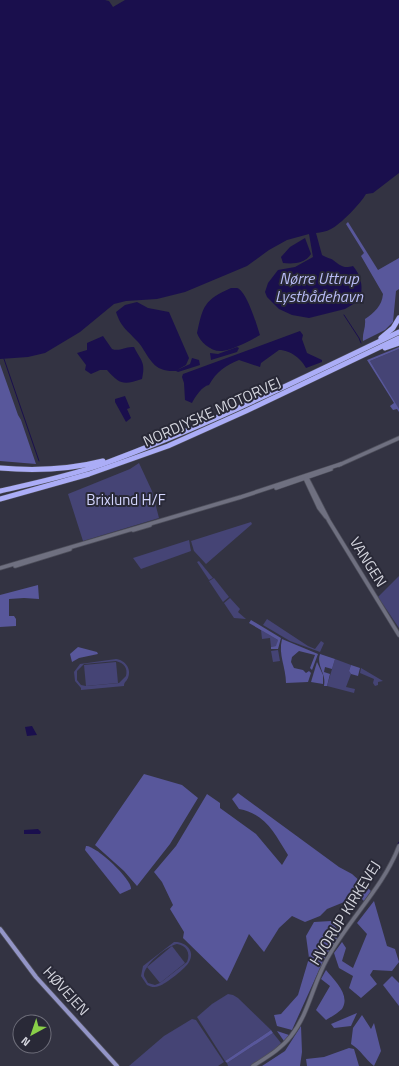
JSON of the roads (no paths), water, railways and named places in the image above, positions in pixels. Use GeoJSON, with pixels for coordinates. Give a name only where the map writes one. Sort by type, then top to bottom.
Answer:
{"type":"FeatureCollection","features":[{"type":"Feature","properties":{"kind":"highway"},"geometry":{"type":"LineString","coordinates":[[284,387],[383,336],[393,328],[399,318]]}},
{"type":"Feature","properties":{"kind":"highway","name":"NORDJYSKE MOTORVEJ"},"geometry":{"type":"LineString","coordinates":[[121,456],[203,424],[399,332]]}},
{"type":"Feature","properties":{"kind":"highway","name":"NORDJYSKE MOTORVEJ"},"geometry":{"type":"LineString","coordinates":[[0,497],[29,491],[89,474],[168,446],[399,338]]}},
{"type":"Feature","properties":{"kind":"highway"},"geometry":{"type":"LineString","coordinates":[[312,380],[399,343]]}},
{"type":"Feature","properties":{"kind":"highway"},"geometry":{"type":"LineString","coordinates":[[0,469],[44,470],[71,468],[121,456]]}},
{"type":"Feature","properties":{"kind":"highway"},"geometry":{"type":"LineString","coordinates":[[0,490],[59,478],[121,456]]}},
{"type":"Feature","properties":{"kind":"main road","name":"HØVEJEN"},"geometry":{"type":"LineString","coordinates":[[0,929],[36,977],[117,1066]]}},
{"type":"Feature","properties":{"kind":"street"},"geometry":{"type":"LineString","coordinates":[[2,568],[62,553],[81,544],[122,532],[146,527],[306,477],[324,473],[399,437]]}},
{"type":"Feature","properties":{"kind":"street","name":"VANGEN"},"geometry":{"type":"LineString","coordinates":[[306,477],[329,521],[399,634]]}},
{"type":"Feature","properties":{"kind":"street","name":"VANGEN"},"geometry":{"type":"LineString","coordinates":[[387,616],[399,630]]}},
{"type":"Feature","properties":{"kind":"street","name":"HVORUP KIRKEVEJ"},"geometry":{"type":"LineString","coordinates":[[253,1066],[278,1049],[293,1033],[301,1021],[326,960],[375,889],[399,846]]}},
{"type":"Feature","properties":{"kind":"water","name":"Nørre Uttrup Lystbådehavn"},"geometry":{"type":"Polygon","coordinates":[[[0,0],[105,0],[109,1],[113,7],[125,0],[399,0],[399,173],[373,193],[366,194],[360,203],[335,227],[327,231],[316,233],[322,255],[342,266],[353,266],[356,270],[361,282],[360,300],[345,309],[309,318],[292,315],[279,309],[267,297],[265,292],[268,283],[278,270],[295,267],[313,257],[309,234],[287,240],[269,250],[247,266],[185,292],[157,299],[126,301],[114,304],[80,332],[45,353],[28,357],[0,359],[0,0]]]}},
{"type":"Feature","properties":{"kind":"water"},"geometry":{"type":"Polygon","coordinates":[[[305,238],[311,254],[302,262],[283,263],[281,257],[290,247],[305,238]]]}},
{"type":"Feature","properties":{"kind":"water"},"geometry":{"type":"Polygon","coordinates":[[[231,288],[237,288],[244,295],[251,309],[260,335],[226,351],[218,351],[206,346],[197,333],[201,316],[206,305],[215,296],[231,288]]]}},
{"type":"Feature","properties":{"kind":"water"},"geometry":{"type":"Polygon","coordinates":[[[137,302],[148,308],[169,312],[189,358],[186,365],[177,370],[190,364],[192,358],[199,360],[200,365],[178,372],[159,368],[151,361],[139,344],[122,325],[116,312],[125,305],[137,302]]]}},
{"type":"Feature","properties":{"kind":"water"},"geometry":{"type":"Polygon","coordinates":[[[300,331],[303,335],[302,339],[307,353],[322,360],[322,362],[306,368],[296,356],[283,350],[279,350],[261,363],[260,367],[239,360],[230,364],[218,373],[209,385],[204,387],[199,392],[192,403],[185,400],[184,383],[182,377],[183,374],[300,331]]]}},
{"type":"Feature","properties":{"kind":"water"},"geometry":{"type":"Polygon","coordinates":[[[103,336],[112,349],[118,350],[134,347],[143,365],[142,379],[126,383],[115,379],[107,370],[100,370],[91,374],[85,370],[86,365],[77,353],[87,350],[87,343],[103,336]]]}},
{"type":"Feature","properties":{"kind":"water"},"geometry":{"type":"Polygon","coordinates":[[[237,347],[239,348],[237,352],[211,360],[210,353],[218,354],[237,347]]]}},
{"type":"Feature","properties":{"kind":"water"},"geometry":{"type":"Polygon","coordinates":[[[125,396],[130,408],[127,409],[131,418],[126,422],[115,402],[115,399],[125,396]]]}},
{"type":"Feature","properties":{"kind":"water"},"geometry":{"type":"Polygon","coordinates":[[[32,726],[37,735],[27,736],[25,727],[32,726]]]}},
{"type":"Feature","properties":{"kind":"water"},"geometry":{"type":"Polygon","coordinates":[[[38,829],[41,832],[40,834],[24,834],[24,830],[38,829]]]}},
{"type":"Feature","properties":{"kind":"waterway"},"geometry":{"type":"LineString","coordinates":[[344,315],[361,343]]}},
{"type":"Feature","properties":{"kind":"waterway"},"geometry":{"type":"LineString","coordinates":[[4,359],[39,461]]}},
{"type":"Feature","properties":{"kind":"waterway"},"geometry":{"type":"LineString","coordinates":[[397,846],[399,842]]}},
{"type":"Feature","properties":{"kind":"park label","name":"Brixlund H/F"},"geometry":{"type":"Point","coordinates":[126,500]}}]}
